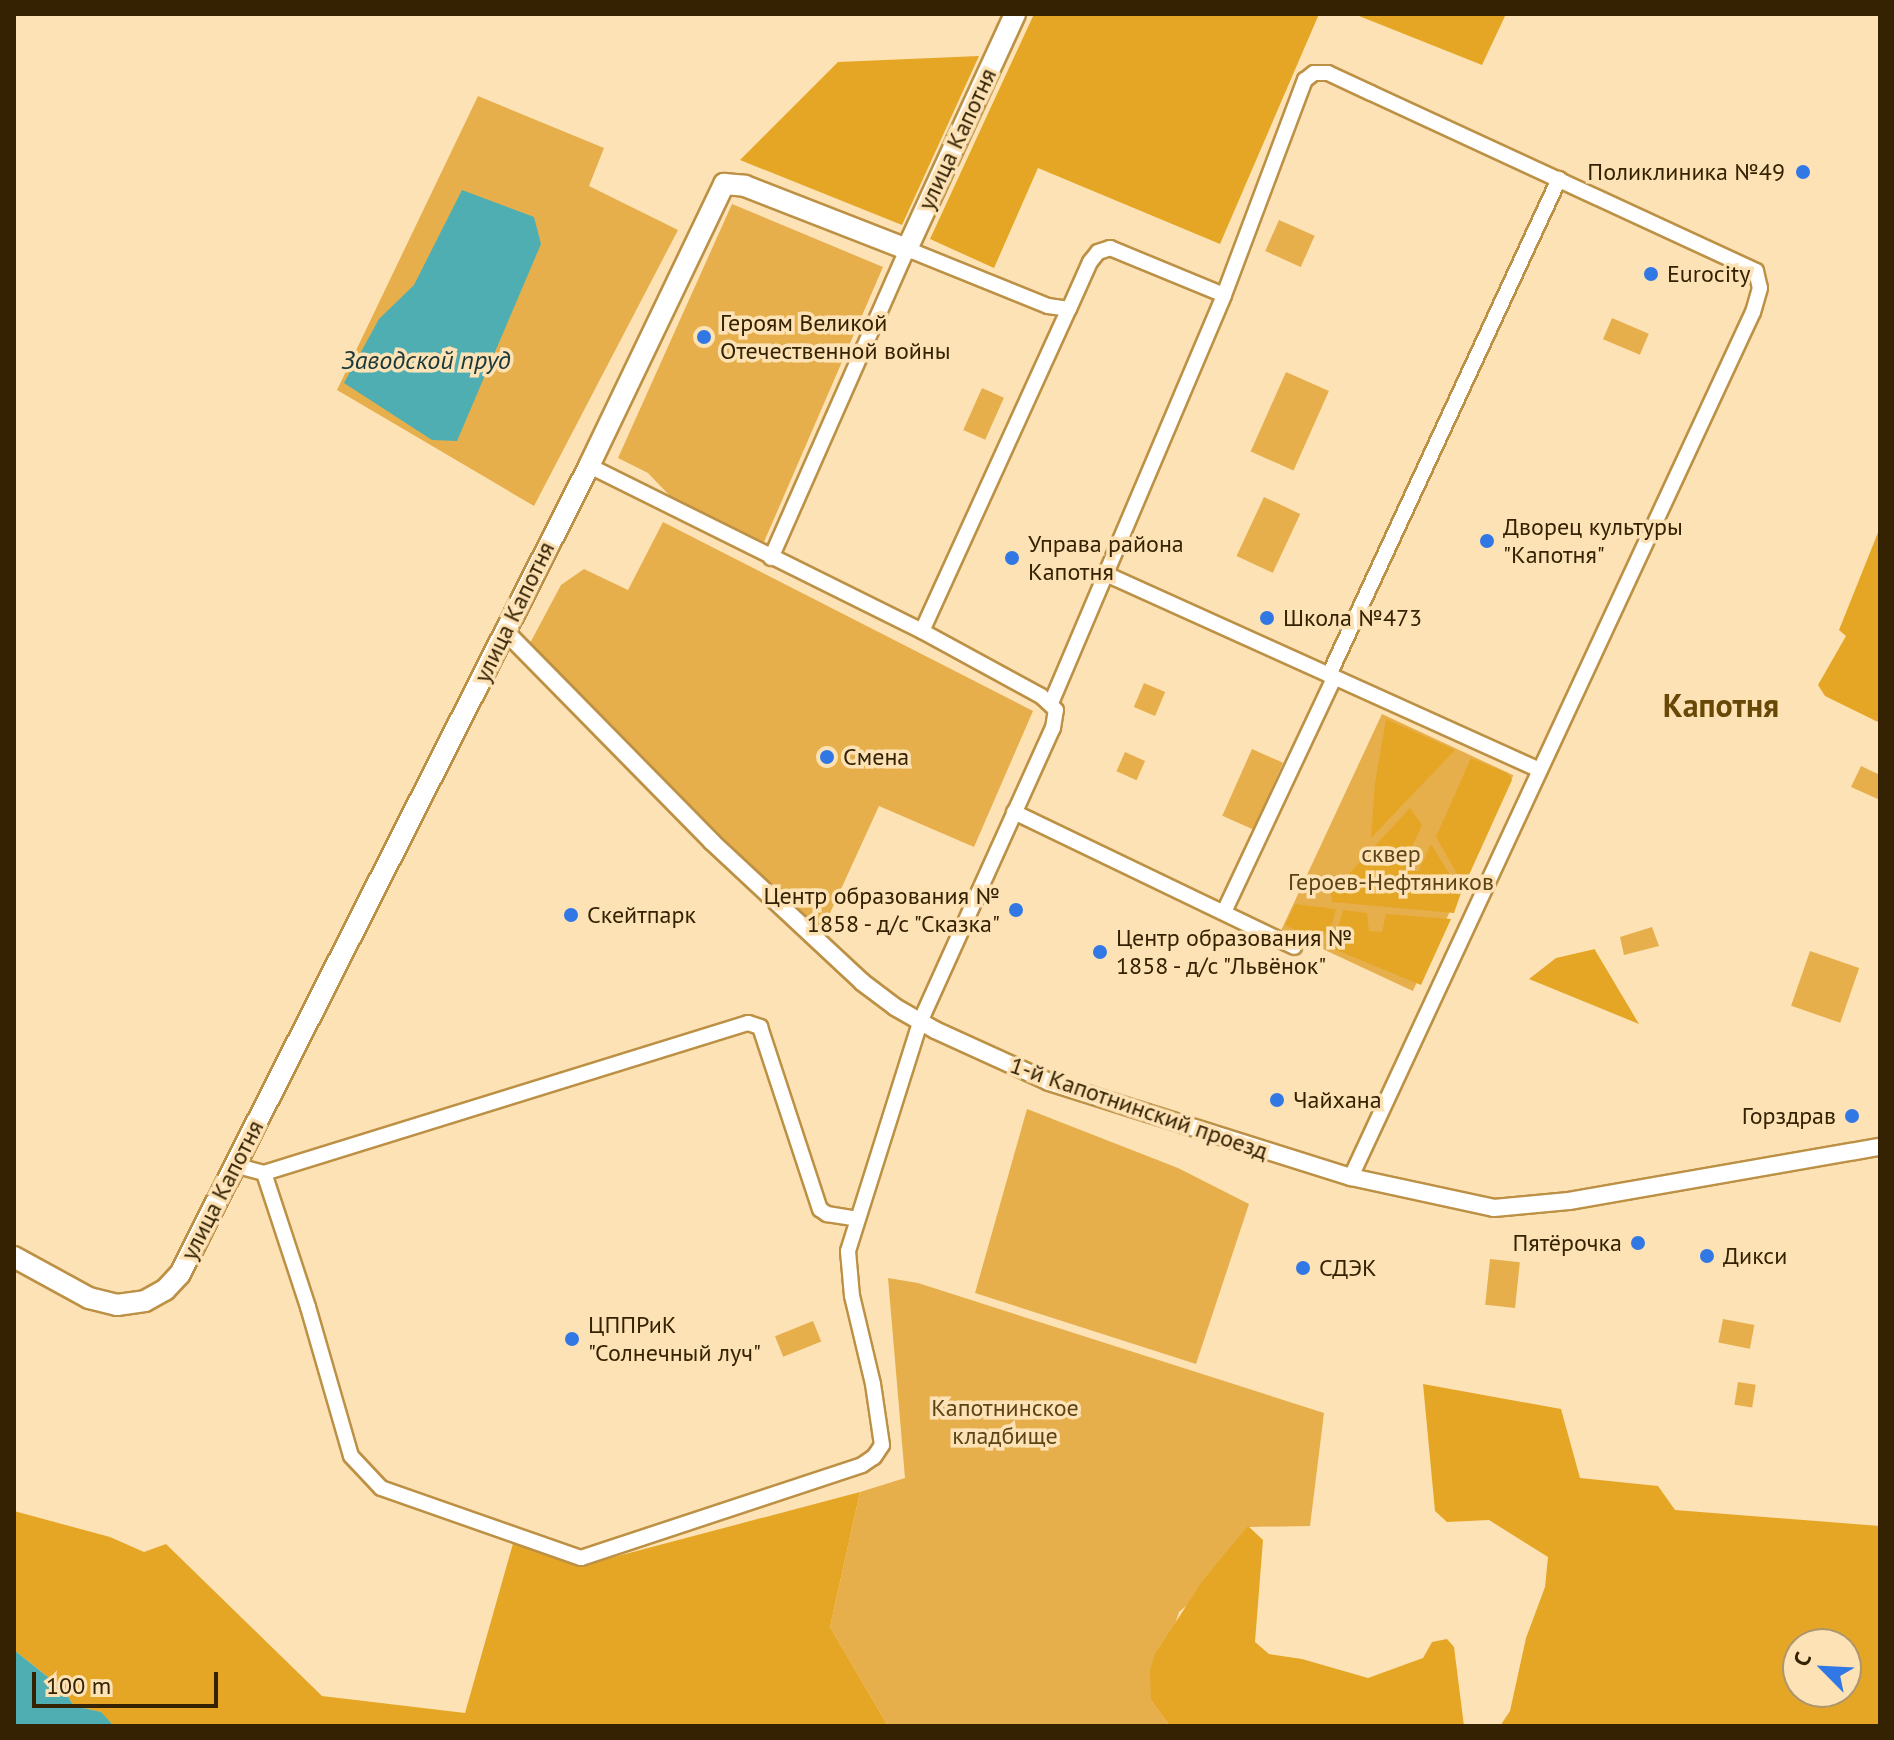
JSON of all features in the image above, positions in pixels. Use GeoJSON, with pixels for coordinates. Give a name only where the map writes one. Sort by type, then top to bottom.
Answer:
{"type":"FeatureCollection","features":[{"type":"Feature","properties":{"kind":"main road","name":"улица Капотня"},"geometry":{"type":"LineString","coordinates":[[14,1257],[104,1304],[145,1301],[165,1290],[180,1274],[589,466],[724,184],[745,186],[907,249],[1015,14]]}},
{"type":"Feature","properties":{"kind":"street"},"geometry":{"type":"LineString","coordinates":[[1051,703],[1108,575],[1224,295],[1305,80],[1314,73],[1328,73],[1756,271],[1760,278],[1755,305],[1351,1177]]}},
{"type":"Feature","properties":{"kind":"street"},"geometry":{"type":"LineString","coordinates":[[1224,912],[1559,179]]}},
{"type":"Feature","properties":{"kind":"street"},"geometry":{"type":"LineString","coordinates":[[922,631],[1090,262],[1098,252],[1110,248],[1224,295]]}},
{"type":"Feature","properties":{"kind":"street"},"geometry":{"type":"LineString","coordinates":[[771,558],[907,249],[1048,306],[1069,309]]}},
{"type":"Feature","properties":{"kind":"street"},"geometry":{"type":"LineString","coordinates":[[264,1173],[308,1307],[351,1456],[364,1474],[381,1488],[581,1558],[862,1465],[874,1457],[882,1445],[873,1384],[852,1296],[848,1251],[920,1022],[1053,728],[1056,710],[1051,703],[922,631],[589,466]]}},
{"type":"Feature","properties":{"kind":"street"},"geometry":{"type":"LineString","coordinates":[[1108,575],[1539,770]]}},
{"type":"Feature","properties":{"kind":"street","name":"1-й Капотнинский проезд"},"geometry":{"type":"LineString","coordinates":[[504,630],[791,919],[874,992],[920,1022],[1049,1082],[1221,1139],[1351,1177],[1480,1206],[1511,1208],[1582,1199],[1880,1147]]}},
{"type":"Feature","properties":{"kind":"street"},"geometry":{"type":"LineString","coordinates":[[1014,812],[1294,947]]}},
{"type":"Feature","properties":{"kind":"street"},"geometry":{"type":"LineString","coordinates":[[234,1165],[264,1173],[748,1023],[760,1027],[820,1209],[827,1214],[858,1219]]}},
{"type":"Feature","properties":{"kind":"green space"},"geometry":{"type":"Polygon","coordinates":[[[1034,14],[1319,14],[1220,244],[1038,168],[994,268],[930,239],[1034,14]]]}},
{"type":"Feature","properties":{"kind":"green space"},"geometry":{"type":"Polygon","coordinates":[[[1354,14],[1506,14],[1482,65],[1354,14]]]}},
{"type":"Feature","properties":{"kind":"green space"},"geometry":{"type":"Polygon","coordinates":[[[979,56],[902,225],[740,160],[838,62],[979,56]]]}},
{"type":"Feature","properties":{"kind":"green space"},"geometry":{"type":"Polygon","coordinates":[[[478,96],[604,148],[589,186],[678,230],[534,506],[337,390],[478,96]]]}},
{"type":"Feature","properties":{"kind":"green space"},"geometry":{"type":"Polygon","coordinates":[[[732,204],[883,267],[764,542],[670,496],[648,473],[618,458],[732,204]]]}},
{"type":"Feature","properties":{"kind":"green space"},"geometry":{"type":"Polygon","coordinates":[[[1279,220],[1315,236],[1301,267],[1265,251],[1279,220]]]}},
{"type":"Feature","properties":{"kind":"green space"},"geometry":{"type":"Polygon","coordinates":[[[1612,318],[1649,334],[1640,355],[1603,339],[1612,318]]]}},
{"type":"Feature","properties":{"kind":"green space"},"geometry":{"type":"Polygon","coordinates":[[[1286,372],[1329,391],[1294,471],[1251,451],[1286,372]]]}},
{"type":"Feature","properties":{"kind":"green space"},"geometry":{"type":"Polygon","coordinates":[[[982,388],[1004,398],[985,440],[963,430],[982,388]]]}},
{"type":"Feature","properties":{"kind":"green space"},"geometry":{"type":"Polygon","coordinates":[[[1264,497],[1300,514],[1273,573],[1237,556],[1264,497]]]}},
{"type":"Feature","properties":{"kind":"green space","name":"Смена"},"geometry":{"type":"Polygon","coordinates":[[[663,522],[1033,711],[974,847],[879,806],[820,935],[529,645],[561,585],[584,569],[628,590],[663,522]]]}},
{"type":"Feature","properties":{"kind":"green space"},"geometry":{"type":"Polygon","coordinates":[[[1879,530],[1880,723],[1825,696],[1818,685],[1846,636],[1839,630],[1879,530]]]}},
{"type":"Feature","properties":{"kind":"green space"},"geometry":{"type":"Polygon","coordinates":[[[1144,683],[1165,692],[1155,716],[1134,707],[1144,683]]]}},
{"type":"Feature","properties":{"kind":"green space","name":"сквер Героев-Нефтяников"},"geometry":{"type":"Polygon","coordinates":[[[1382,714],[1513,775],[1413,991],[1281,930],[1382,714]]]}},
{"type":"Feature","properties":{"kind":"green space"},"geometry":{"type":"Polygon","coordinates":[[[1386,719],[1455,750],[1371,838],[1375,783],[1386,719]]]}},
{"type":"Feature","properties":{"kind":"green space"},"geometry":{"type":"Polygon","coordinates":[[[1252,749],[1283,763],[1253,830],[1222,816],[1252,749]]]}},
{"type":"Feature","properties":{"kind":"green space"},"geometry":{"type":"Polygon","coordinates":[[[1125,752],[1145,761],[1137,780],[1116,771],[1125,752]]]}},
{"type":"Feature","properties":{"kind":"green space"},"geometry":{"type":"Polygon","coordinates":[[[1471,758],[1507,773],[1512,780],[1464,886],[1436,837],[1471,758]]]}},
{"type":"Feature","properties":{"kind":"green space"},"geometry":{"type":"Polygon","coordinates":[[[1861,766],[1880,775],[1880,800],[1851,787],[1861,766]]]}},
{"type":"Feature","properties":{"kind":"green space"},"geometry":{"type":"Polygon","coordinates":[[[1410,808],[1422,825],[1404,865],[1418,872],[1431,844],[1461,893],[1454,913],[1332,902],[1331,893],[1410,808]]]}},
{"type":"Feature","properties":{"kind":"green space"},"geometry":{"type":"Polygon","coordinates":[[[1295,904],[1336,909],[1332,924],[1319,942],[1285,925],[1295,904]]]}},
{"type":"Feature","properties":{"kind":"green space"},"geometry":{"type":"Polygon","coordinates":[[[1343,910],[1367,913],[1369,931],[1382,932],[1386,914],[1451,919],[1421,985],[1324,945],[1339,924],[1343,910]]]}},
{"type":"Feature","properties":{"kind":"green space"},"geometry":{"type":"Polygon","coordinates":[[[1652,927],[1659,946],[1624,955],[1620,937],[1652,927]]]}},
{"type":"Feature","properties":{"kind":"green space"},"geometry":{"type":"Polygon","coordinates":[[[1595,949],[1639,1024],[1529,979],[1556,958],[1595,949]]]}},
{"type":"Feature","properties":{"kind":"green space"},"geometry":{"type":"Polygon","coordinates":[[[1810,951],[1859,968],[1840,1023],[1791,1006],[1810,951]]]}},
{"type":"Feature","properties":{"kind":"green space"},"geometry":{"type":"Polygon","coordinates":[[[1027,1109],[1178,1168],[1249,1204],[1196,1364],[975,1293],[1027,1109]]]}},
{"type":"Feature","properties":{"kind":"green space"},"geometry":{"type":"Polygon","coordinates":[[[1490,1259],[1520,1262],[1515,1308],[1485,1305],[1490,1259]]]}},
{"type":"Feature","properties":{"kind":"green space","name":"Капотнинское кладбище"},"geometry":{"type":"Polygon","coordinates":[[[888,1278],[918,1283],[1324,1413],[1310,1526],[1248,1527],[1205,1577],[1190,1603],[1179,1612],[1151,1700],[1170,1726],[888,1726],[830,1627],[860,1492],[905,1478],[888,1278]]]}},
{"type":"Feature","properties":{"kind":"green space"},"geometry":{"type":"Polygon","coordinates":[[[1723,1319],[1754,1325],[1750,1349],[1718,1343],[1723,1319]]]}},
{"type":"Feature","properties":{"kind":"green space"},"geometry":{"type":"Polygon","coordinates":[[[813,1321],[821,1341],[783,1357],[775,1336],[813,1321]]]}},
{"type":"Feature","properties":{"kind":"green space"},"geometry":{"type":"Polygon","coordinates":[[[1738,1382],[1756,1385],[1752,1408],[1734,1405],[1738,1382]]]}},
{"type":"Feature","properties":{"kind":"green space"},"geometry":{"type":"Polygon","coordinates":[[[1423,1384],[1561,1409],[1580,1478],[1658,1486],[1675,1510],[1880,1526],[1880,1726],[1500,1726],[1510,1711],[1526,1638],[1545,1587],[1548,1557],[1489,1520],[1447,1522],[1435,1511],[1423,1384]]]}},
{"type":"Feature","properties":{"kind":"green space"},"geometry":{"type":"Polygon","coordinates":[[[860,1492],[830,1627],[888,1726],[114,1726],[100,1712],[74,1706],[63,1689],[14,1650],[14,1511],[110,1537],[144,1552],[166,1544],[322,1696],[465,1713],[514,1540],[580,1566],[860,1492]]]}},
{"type":"Feature","properties":{"kind":"green space"},"geometry":{"type":"Polygon","coordinates":[[[1248,1526],[1263,1540],[1255,1642],[1269,1654],[1302,1659],[1368,1678],[1423,1658],[1432,1642],[1447,1639],[1454,1647],[1464,1726],[1170,1726],[1151,1700],[1150,1670],[1155,1654],[1205,1577],[1248,1526]]]}},
{"type":"Feature","properties":{"kind":"water","name":"Заводской пруд"},"geometry":{"type":"Polygon","coordinates":[[[462,190],[534,217],[541,244],[457,441],[432,440],[344,383],[379,319],[414,285],[462,190]]]}},
{"type":"Feature","properties":{"kind":"water"},"geometry":{"type":"Polygon","coordinates":[[[14,1650],[63,1689],[74,1706],[101,1712],[114,1726],[14,1726],[14,1650]]]}},
{"type":"Feature","properties":{"kind":"place","name":"Поликлиника №49"},"geometry":{"type":"Point","coordinates":[1803,172]}},
{"type":"Feature","properties":{"kind":"place","name":"Eurocity"},"geometry":{"type":"Point","coordinates":[1651,274]}},
{"type":"Feature","properties":{"kind":"place","name":"Героям Великой Отечественной войны"},"geometry":{"type":"Point","coordinates":[704,337]}},
{"type":"Feature","properties":{"kind":"place","name":"Дворец культуры \"Капотня\""},"geometry":{"type":"Point","coordinates":[1487,541]}},
{"type":"Feature","properties":{"kind":"place","name":"Управа района Капотня"},"geometry":{"type":"Point","coordinates":[1012,558]}},
{"type":"Feature","properties":{"kind":"place","name":"Школа №473"},"geometry":{"type":"Point","coordinates":[1267,618]}},
{"type":"Feature","properties":{"kind":"place","name":"Смена"},"geometry":{"type":"Point","coordinates":[827,757]}},
{"type":"Feature","properties":{"kind":"place","name":"Центр образования № 1858 - д/с \"Сказка\""},"geometry":{"type":"Point","coordinates":[1016,910]}},
{"type":"Feature","properties":{"kind":"place","name":"Скейтпарк"},"geometry":{"type":"Point","coordinates":[571,915]}},
{"type":"Feature","properties":{"kind":"place","name":"Центр образования № 1858 - д/с \"Львёнок\""},"geometry":{"type":"Point","coordinates":[1100,952]}},
{"type":"Feature","properties":{"kind":"place","name":"Чайхана"},"geometry":{"type":"Point","coordinates":[1277,1100]}},
{"type":"Feature","properties":{"kind":"place","name":"Горздрав"},"geometry":{"type":"Point","coordinates":[1852,1116]}},
{"type":"Feature","properties":{"kind":"place","name":"Пятёрочка"},"geometry":{"type":"Point","coordinates":[1638,1243]}},
{"type":"Feature","properties":{"kind":"place","name":"Дикси"},"geometry":{"type":"Point","coordinates":[1707,1256]}},
{"type":"Feature","properties":{"kind":"place","name":"СДЭК"},"geometry":{"type":"Point","coordinates":[1303,1268]}},
{"type":"Feature","properties":{"kind":"place","name":"ЦППРиК \"Солнечный луч\""},"geometry":{"type":"Point","coordinates":[572,1339]}},
{"type":"Feature","properties":{"kind":"district","name":"Капотня"},"geometry":{"type":"Point","coordinates":[1721,705]}}]}
